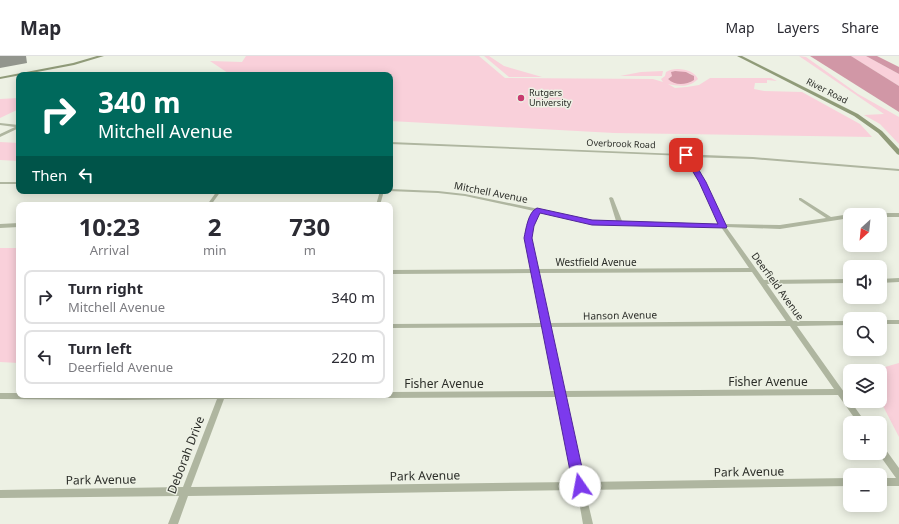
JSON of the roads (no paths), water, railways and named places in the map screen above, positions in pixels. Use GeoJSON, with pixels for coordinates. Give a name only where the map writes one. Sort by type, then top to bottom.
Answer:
{"type":"FeatureCollection","features":[{"type":"Feature","properties":{"kind":"main road"},"geometry":{"type":"LineString","coordinates":[[32,72],[74,64],[102,56]]}},
{"type":"Feature","properties":{"kind":"main road","name":"River Road"},"geometry":{"type":"LineString","coordinates":[[738,56],[856,115],[880,132],[899,152]]}},
{"type":"Feature","properties":{"kind":"main road"},"geometry":{"type":"LineString","coordinates":[[0,78],[16,75]]}},
{"type":"Feature","properties":{"kind":"street"},"geometry":{"type":"LineString","coordinates":[[0,124],[16,126]]}},
{"type":"Feature","properties":{"kind":"street"},"geometry":{"type":"LineString","coordinates":[[0,136],[16,128]]}},
{"type":"Feature","properties":{"kind":"street","name":"Overbrook Road"},"geometry":{"type":"LineString","coordinates":[[393,144],[753,158],[899,170]]}},
{"type":"Feature","properties":{"kind":"street","name":"Deerfield Avenue"},"geometry":{"type":"LineString","coordinates":[[686,155],[702,182],[723,227],[857,416]]}},
{"type":"Feature","properties":{"kind":"street"},"geometry":{"type":"LineString","coordinates":[[0,183],[16,183]]}},
{"type":"Feature","properties":{"kind":"street","name":"Mitchell Avenue"},"geometry":{"type":"LineString","coordinates":[[393,190],[465,195],[592,222],[620,224],[723,227],[780,226],[843,217]]}},
{"type":"Feature","properties":{"kind":"street"},"geometry":{"type":"LineString","coordinates":[[611,198],[620,224]]}},
{"type":"Feature","properties":{"kind":"street"},"geometry":{"type":"LineString","coordinates":[[801,199],[830,219]]}},
{"type":"Feature","properties":{"kind":"street"},"geometry":{"type":"LineString","coordinates":[[537,210],[530,226],[528,238],[588,524]]}},
{"type":"Feature","properties":{"kind":"street"},"geometry":{"type":"LineString","coordinates":[[887,215],[899,215]]}},
{"type":"Feature","properties":{"kind":"street"},"geometry":{"type":"LineString","coordinates":[[0,226],[16,225]]}},
{"type":"Feature","properties":{"kind":"street","name":"Westfield Avenue"},"geometry":{"type":"LineString","coordinates":[[393,272],[753,270]]}},
{"type":"Feature","properties":{"kind":"street"},"geometry":{"type":"LineString","coordinates":[[887,281],[899,280]]}},
{"type":"Feature","properties":{"kind":"street"},"geometry":{"type":"LineString","coordinates":[[763,282],[843,281]]}},
{"type":"Feature","properties":{"kind":"street","name":"Hanson Avenue"},"geometry":{"type":"LineString","coordinates":[[393,326],[546,326],[843,322]]}},
{"type":"Feature","properties":{"kind":"street"},"geometry":{"type":"LineString","coordinates":[[887,322],[899,322]]}},
{"type":"Feature","properties":{"kind":"street","name":"Fisher Avenue"},"geometry":{"type":"LineString","coordinates":[[393,395],[840,392]]}},
{"type":"Feature","properties":{"kind":"street","name":"Fisher Avenue"},"geometry":{"type":"LineString","coordinates":[[0,396],[16,396]]}},
{"type":"Feature","properties":{"kind":"street","name":"Deborah Drive"},"geometry":{"type":"LineString","coordinates":[[173,524],[221,398]]}},
{"type":"Feature","properties":{"kind":"street"},"geometry":{"type":"LineString","coordinates":[[887,458],[899,475]]}},
{"type":"Feature","properties":{"kind":"street","name":"Park Avenue"},"geometry":{"type":"LineString","coordinates":[[0,494],[843,482]]}},
{"type":"Feature","properties":{"kind":"street"},"geometry":{"type":"LineString","coordinates":[[887,482],[899,482]]}},
{"type":"Feature","properties":{"kind":"place","name":"Rutgers University"},"geometry":{"type":"Point","coordinates":[521,98]}}]}
